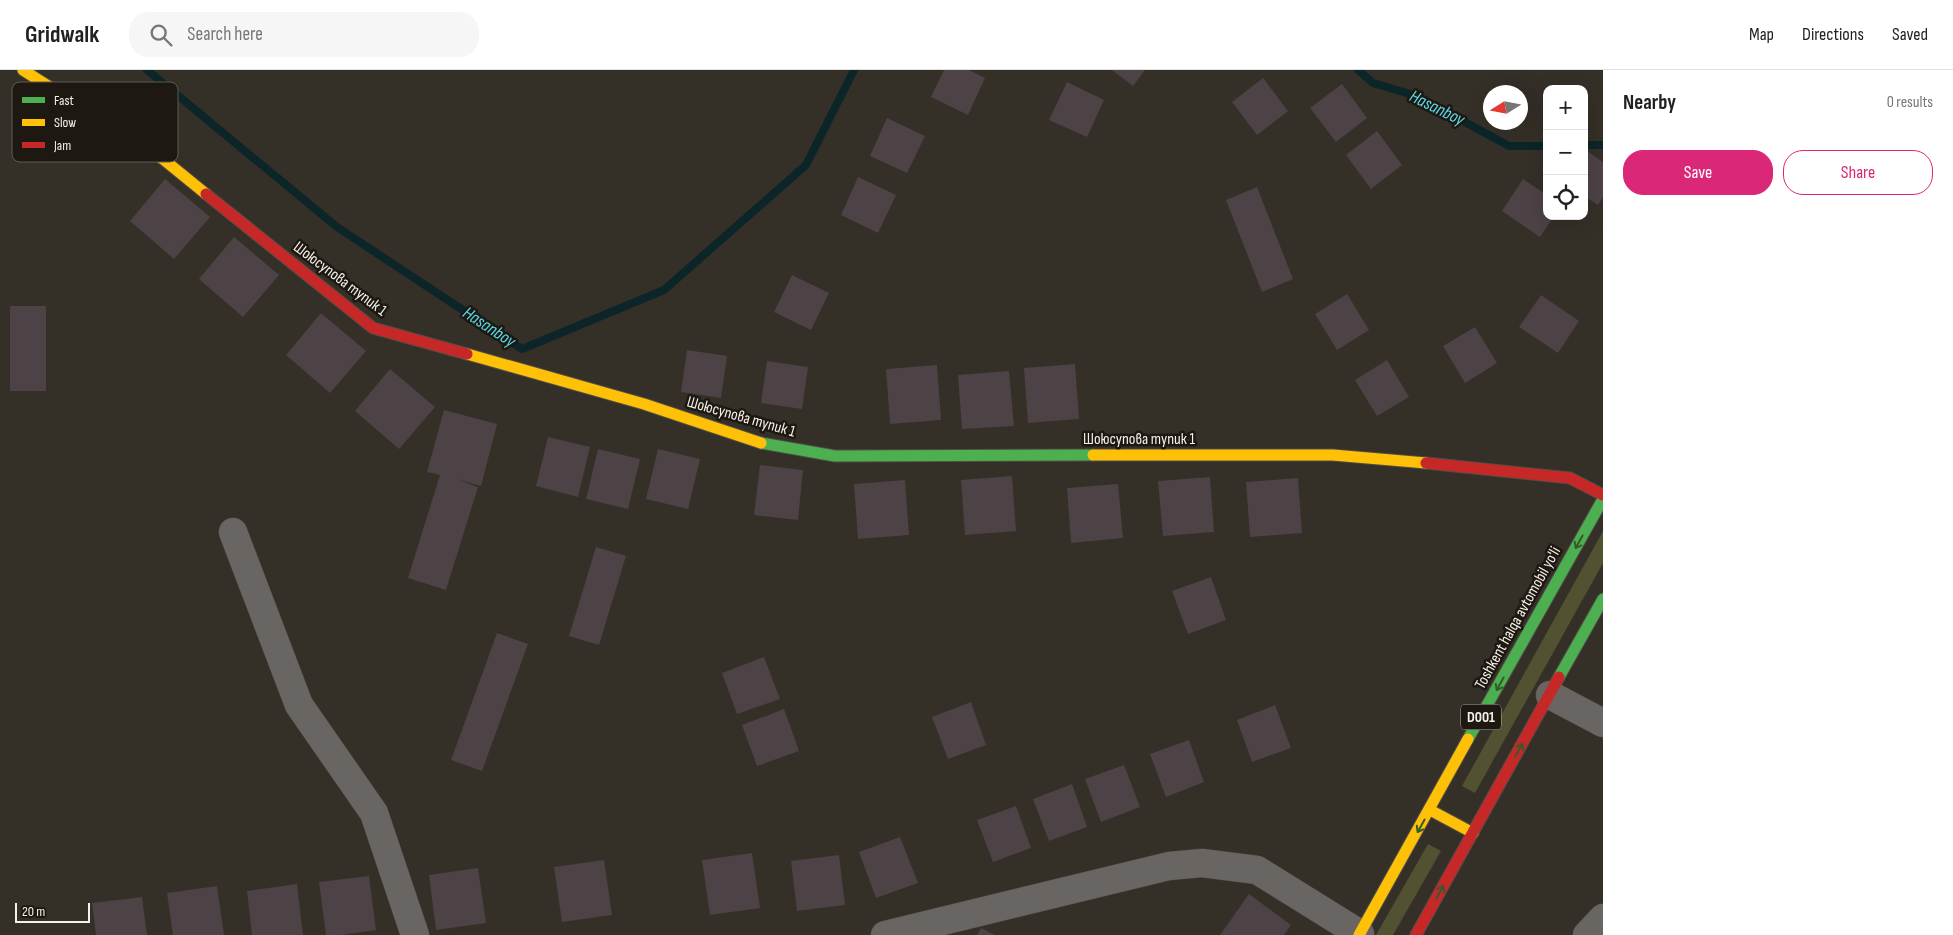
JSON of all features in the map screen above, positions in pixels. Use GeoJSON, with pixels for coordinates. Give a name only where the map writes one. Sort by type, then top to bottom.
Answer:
{"type":"FeatureCollection","features":[{"type":"Feature","properties":{"kind":"main road","name":"Шоюсупова тупик 1"},"geometry":{"type":"LineString","coordinates":[[23,70],[42,82]]}},
{"type":"Feature","properties":{"kind":"main road","name":"Шоюсупова тупик 1"},"geometry":{"type":"LineString","coordinates":[[167,162],[373,328],[644,404],[768,445],[835,456],[1333,455],[1484,468],[1570,478],[1603,494]]}},
{"type":"Feature","properties":{"kind":"main road","name":"Toshkent halqa avtomobil yo'li"},"geometry":{"type":"LineString","coordinates":[[1360,934],[1603,499]]}},
{"type":"Feature","properties":{"kind":"main road"},"geometry":{"type":"LineString","coordinates":[[1416,935],[1603,599]]}},
{"type":"Feature","properties":{"kind":"main road"},"geometry":{"type":"LineString","coordinates":[[1430,810],[1473,832]]}},
{"type":"Feature","properties":{"kind":"street"},"geometry":{"type":"LineString","coordinates":[[233,532],[299,705],[374,813],[415,935]]}},
{"type":"Feature","properties":{"kind":"street"},"geometry":{"type":"LineString","coordinates":[[1550,695],[1603,723]]}},
{"type":"Feature","properties":{"kind":"street"},"geometry":{"type":"LineString","coordinates":[[885,935],[1169,866],[1202,863],[1257,870],[1360,934]]}},
{"type":"Feature","properties":{"kind":"street"},"geometry":{"type":"LineString","coordinates":[[1587,935],[1603,918]]}},
{"type":"Feature","properties":{"kind":"green space"},"geometry":{"type":"Polygon","coordinates":[[[1603,531],[1603,563],[1475,793],[1462,786],[1603,531]]]}},
{"type":"Feature","properties":{"kind":"green space"},"geometry":{"type":"Polygon","coordinates":[[[1428,844],[1441,851],[1393,935],[1376,935],[1428,844]]]}},
{"type":"Feature","properties":{"kind":"building"},"geometry":{"type":"Polygon","coordinates":[[[944,70],[969,70],[985,78],[968,115],[931,97],[944,70]]]}},
{"type":"Feature","properties":{"kind":"building"},"geometry":{"type":"Polygon","coordinates":[[[1112,70],[1145,70],[1133,86],[1112,70]]]}},
{"type":"Feature","properties":{"kind":"building"},"geometry":{"type":"Polygon","coordinates":[[[1263,78],[1288,111],[1257,135],[1232,102],[1263,78]]]}},
{"type":"Feature","properties":{"kind":"building"},"geometry":{"type":"Polygon","coordinates":[[[1067,82],[1104,100],[1087,137],[1049,120],[1067,82]]]}},
{"type":"Feature","properties":{"kind":"building"},"geometry":{"type":"Polygon","coordinates":[[[1342,84],[1367,118],[1336,142],[1310,108],[1342,84]]]}},
{"type":"Feature","properties":{"kind":"building"},"geometry":{"type":"Polygon","coordinates":[[[887,118],[925,136],[907,173],[870,156],[887,118]]]}},
{"type":"Feature","properties":{"kind":"building"},"geometry":{"type":"Polygon","coordinates":[[[1377,131],[1402,165],[1371,189],[1346,155],[1377,131]]]}},
{"type":"Feature","properties":{"kind":"building"},"geometry":{"type":"Polygon","coordinates":[[[1588,152],[1603,162],[1603,197],[1598,205],[1588,199],[1588,152]]]}},
{"type":"Feature","properties":{"kind":"building"},"geometry":{"type":"Polygon","coordinates":[[[858,177],[896,195],[878,233],[841,215],[858,177]]]}},
{"type":"Feature","properties":{"kind":"building"},"geometry":{"type":"Polygon","coordinates":[[[165,179],[210,217],[174,259],[130,221],[165,179]]]}},
{"type":"Feature","properties":{"kind":"building"},"geometry":{"type":"Polygon","coordinates":[[[1523,179],[1543,192],[1543,220],[1551,220],[1540,237],[1502,211],[1523,179]]]}},
{"type":"Feature","properties":{"kind":"building"},"geometry":{"type":"Polygon","coordinates":[[[1257,187],[1293,279],[1262,292],[1226,200],[1257,187]]]}},
{"type":"Feature","properties":{"kind":"building"},"geometry":{"type":"Polygon","coordinates":[[[234,237],[279,275],[243,317],[199,279],[234,237]]]}},
{"type":"Feature","properties":{"kind":"building"},"geometry":{"type":"Polygon","coordinates":[[[792,275],[829,293],[811,330],[774,312],[792,275]]]}},
{"type":"Feature","properties":{"kind":"building"},"geometry":{"type":"Polygon","coordinates":[[[1347,294],[1369,330],[1337,350],[1315,314],[1347,294]]]}},
{"type":"Feature","properties":{"kind":"building"},"geometry":{"type":"Polygon","coordinates":[[[1541,295],[1579,321],[1558,353],[1519,327],[1541,295]]]}},
{"type":"Feature","properties":{"kind":"building"},"geometry":{"type":"Polygon","coordinates":[[[10,306],[46,306],[46,391],[10,391],[10,306]]]}},
{"type":"Feature","properties":{"kind":"building"},"geometry":{"type":"Polygon","coordinates":[[[321,313],[366,351],[330,393],[286,355],[321,313]]]}},
{"type":"Feature","properties":{"kind":"building"},"geometry":{"type":"Polygon","coordinates":[[[1475,327],[1497,363],[1465,383],[1443,346],[1475,327]]]}},
{"type":"Feature","properties":{"kind":"building"},"geometry":{"type":"Polygon","coordinates":[[[687,350],[727,356],[721,398],[681,392],[687,350]]]}},
{"type":"Feature","properties":{"kind":"building"},"geometry":{"type":"Polygon","coordinates":[[[1387,360],[1409,397],[1377,416],[1355,380],[1387,360]]]}},
{"type":"Feature","properties":{"kind":"building"},"geometry":{"type":"Polygon","coordinates":[[[767,361],[808,367],[802,409],[761,403],[767,361]]]}},
{"type":"Feature","properties":{"kind":"building"},"geometry":{"type":"Polygon","coordinates":[[[1075,364],[1079,419],[1028,423],[1024,368],[1075,364]]]}},
{"type":"Feature","properties":{"kind":"building"},"geometry":{"type":"Polygon","coordinates":[[[937,365],[941,420],[890,424],[886,369],[937,365]]]}},
{"type":"Feature","properties":{"kind":"building"},"geometry":{"type":"Polygon","coordinates":[[[390,369],[435,407],[399,449],[355,411],[390,369]]]}},
{"type":"Feature","properties":{"kind":"building"},"geometry":{"type":"Polygon","coordinates":[[[1009,371],[1014,426],[962,429],[958,375],[1009,371]]]}},
{"type":"Feature","properties":{"kind":"building"},"geometry":{"type":"Polygon","coordinates":[[[444,410],[497,424],[481,486],[456,479],[478,487],[446,590],[408,578],[440,475],[427,472],[444,410]]]}},
{"type":"Feature","properties":{"kind":"building"},"geometry":{"type":"Polygon","coordinates":[[[548,437],[590,447],[578,497],[536,486],[548,437]]]}},
{"type":"Feature","properties":{"kind":"building"},"geometry":{"type":"Polygon","coordinates":[[[598,449],[640,459],[628,509],[586,499],[598,449]]]}},
{"type":"Feature","properties":{"kind":"building"},"geometry":{"type":"Polygon","coordinates":[[[658,449],[700,459],[688,509],[646,499],[658,449]]]}},
{"type":"Feature","properties":{"kind":"building"},"geometry":{"type":"Polygon","coordinates":[[[760,465],[803,470],[798,520],[754,515],[760,465]]]}},
{"type":"Feature","properties":{"kind":"building"},"geometry":{"type":"Polygon","coordinates":[[[1012,476],[1016,531],[965,535],[961,480],[1012,476]]]}},
{"type":"Feature","properties":{"kind":"building"},"geometry":{"type":"Polygon","coordinates":[[[1210,477],[1214,532],[1163,536],[1158,481],[1210,477]]]}},
{"type":"Feature","properties":{"kind":"building"},"geometry":{"type":"Polygon","coordinates":[[[1298,478],[1302,533],[1250,537],[1246,482],[1298,478]]]}},
{"type":"Feature","properties":{"kind":"building"},"geometry":{"type":"Polygon","coordinates":[[[905,480],[909,535],[858,539],[854,484],[905,480]]]}},
{"type":"Feature","properties":{"kind":"building"},"geometry":{"type":"Polygon","coordinates":[[[1118,484],[1123,538],[1071,543],[1067,488],[1118,484]]]}},
{"type":"Feature","properties":{"kind":"building"},"geometry":{"type":"Polygon","coordinates":[[[596,547],[626,556],[599,645],[569,636],[596,547]]]}},
{"type":"Feature","properties":{"kind":"building"},"geometry":{"type":"Polygon","coordinates":[[[1211,577],[1226,620],[1188,634],[1172,591],[1211,577]]]}},
{"type":"Feature","properties":{"kind":"building"},"geometry":{"type":"Polygon","coordinates":[[[497,633],[528,644],[482,771],[451,760],[497,633]]]}},
{"type":"Feature","properties":{"kind":"building"},"geometry":{"type":"Polygon","coordinates":[[[764,657],[780,699],[737,714],[722,673],[764,657]]]}},
{"type":"Feature","properties":{"kind":"building"},"geometry":{"type":"Polygon","coordinates":[[[971,702],[986,745],[948,759],[932,717],[971,702]]]}},
{"type":"Feature","properties":{"kind":"building"},"geometry":{"type":"Polygon","coordinates":[[[1275,705],[1291,748],[1252,762],[1237,720],[1275,705]]]}},
{"type":"Feature","properties":{"kind":"building"},"geometry":{"type":"Polygon","coordinates":[[[784,709],[799,751],[757,766],[742,725],[784,709]]]}},
{"type":"Feature","properties":{"kind":"building"},"geometry":{"type":"Polygon","coordinates":[[[1189,740],[1204,782],[1166,797],[1150,754],[1189,740]]]}},
{"type":"Feature","properties":{"kind":"building"},"geometry":{"type":"Polygon","coordinates":[[[1124,765],[1140,807],[1101,822],[1085,779],[1124,765]]]}},
{"type":"Feature","properties":{"kind":"building"},"geometry":{"type":"Polygon","coordinates":[[[1072,784],[1087,827],[1049,841],[1033,799],[1072,784]]]}},
{"type":"Feature","properties":{"kind":"building"},"geometry":{"type":"Polygon","coordinates":[[[1016,806],[1031,848],[993,862],[977,820],[1016,806]]]}},
{"type":"Feature","properties":{"kind":"building"},"geometry":{"type":"Polygon","coordinates":[[[900,837],[918,883],[876,898],[859,852],[900,837]]]}},
{"type":"Feature","properties":{"kind":"building"},"geometry":{"type":"Polygon","coordinates":[[[752,853],[760,908],[710,915],[702,860],[752,853]]]}},
{"type":"Feature","properties":{"kind":"building"},"geometry":{"type":"Polygon","coordinates":[[[839,855],[845,905],[797,911],[791,861],[839,855]]]}},
{"type":"Feature","properties":{"kind":"building"},"geometry":{"type":"Polygon","coordinates":[[[604,860],[612,915],[562,922],[554,867],[604,860]]]}},
{"type":"Feature","properties":{"kind":"building"},"geometry":{"type":"Polygon","coordinates":[[[478,868],[486,923],[436,930],[429,875],[478,868]]]}},
{"type":"Feature","properties":{"kind":"building"},"geometry":{"type":"Polygon","coordinates":[[[369,876],[376,930],[326,935],[319,882],[369,876]]]}},
{"type":"Feature","properties":{"kind":"building"},"geometry":{"type":"Polygon","coordinates":[[[297,884],[303,935],[252,935],[247,891],[297,884]]]}},
{"type":"Feature","properties":{"kind":"building"},"geometry":{"type":"Polygon","coordinates":[[[217,886],[224,935],[173,935],[167,893],[217,886]]]}},
{"type":"Feature","properties":{"kind":"building"},"geometry":{"type":"Polygon","coordinates":[[[1249,894],[1291,925],[1284,935],[1220,935],[1249,894]]]}},
{"type":"Feature","properties":{"kind":"building"},"geometry":{"type":"Polygon","coordinates":[[[142,897],[147,935],[96,935],[92,903],[142,897]]]}},
{"type":"Feature","properties":{"kind":"building"},"geometry":{"type":"Polygon","coordinates":[[[981,928],[995,935],[977,935],[981,928]]]}},
{"type":"Feature","properties":{"kind":"waterway","name":"Hasanboy"},"geometry":{"type":"LineString","coordinates":[[147,70],[162,82]]}},
{"type":"Feature","properties":{"kind":"waterway","name":"Hasanboy"},"geometry":{"type":"LineString","coordinates":[[178,96],[337,227],[522,349],[664,290],[806,165],[854,70]]}},
{"type":"Feature","properties":{"kind":"waterway","name":"Hasanboy"},"geometry":{"type":"LineString","coordinates":[[1358,70],[1373,83],[1417,96],[1509,146],[1543,146]]}},
{"type":"Feature","properties":{"kind":"waterway","name":"Hasanboy"},"geometry":{"type":"LineString","coordinates":[[1588,145],[1603,145]]}},
{"type":"Feature","properties":{"kind":"traffic: fast"},"geometry":{"type":"LineString","coordinates":[[761,443],[835,456],[1093,455]]}},
{"type":"Feature","properties":{"kind":"traffic: fast"},"geometry":{"type":"LineString","coordinates":[[1468,739],[1603,499]]}},
{"type":"Feature","properties":{"kind":"traffic: fast"},"geometry":{"type":"LineString","coordinates":[[1559,677],[1603,599]]}},
{"type":"Feature","properties":{"kind":"traffic: slow"},"geometry":{"type":"LineString","coordinates":[[23,70],[42,82]]}},
{"type":"Feature","properties":{"kind":"traffic: slow"},"geometry":{"type":"LineString","coordinates":[[167,162],[206,194]]}},
{"type":"Feature","properties":{"kind":"traffic: slow"},"geometry":{"type":"LineString","coordinates":[[467,354],[644,404],[761,443]]}},
{"type":"Feature","properties":{"kind":"traffic: slow"},"geometry":{"type":"LineString","coordinates":[[1093,455],[1333,455],[1426,463]]}},
{"type":"Feature","properties":{"kind":"traffic: slow"},"geometry":{"type":"LineString","coordinates":[[1359,935],[1468,739]]}},
{"type":"Feature","properties":{"kind":"traffic: slow"},"geometry":{"type":"LineString","coordinates":[[1430,810],[1473,833]]}},
{"type":"Feature","properties":{"kind":"traffic: jam"},"geometry":{"type":"LineString","coordinates":[[206,194],[373,328],[467,354]]}},
{"type":"Feature","properties":{"kind":"traffic: jam"},"geometry":{"type":"LineString","coordinates":[[1426,463],[1570,478],[1603,495]]}},
{"type":"Feature","properties":{"kind":"traffic: jam"},"geometry":{"type":"LineString","coordinates":[[1416,935],[1559,677]]}}]}
